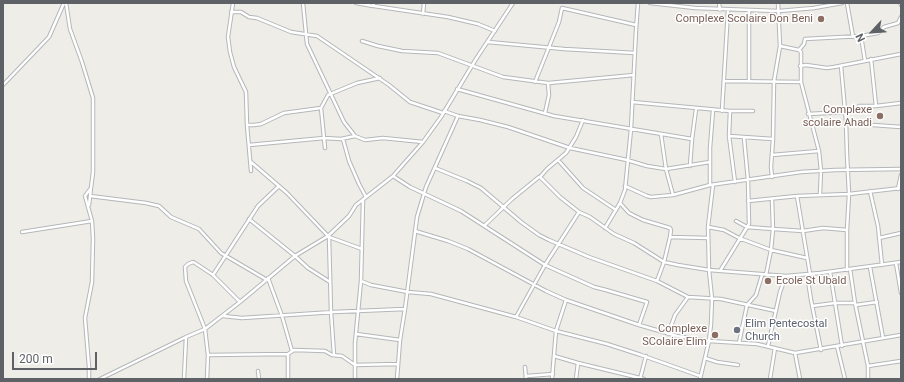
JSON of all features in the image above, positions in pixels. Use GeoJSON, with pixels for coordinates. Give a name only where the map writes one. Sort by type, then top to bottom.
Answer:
{"type":"FeatureCollection","features":[{"type":"Feature","properties":{"kind":"street"},"geometry":{"type":"LineString","coordinates":[[3,85],[50,37],[65,3]]}},
{"type":"Feature","properties":{"kind":"street"},"geometry":{"type":"LineString","coordinates":[[65,3],[70,29],[93,96],[94,153],[89,206]]}},
{"type":"Feature","properties":{"kind":"street"},"geometry":{"type":"LineString","coordinates":[[233,3],[228,34],[234,68],[246,92],[251,171]]}},
{"type":"Feature","properties":{"kind":"street"},"geometry":{"type":"LineString","coordinates":[[303,3],[306,41],[309,49],[344,122],[354,136],[365,140],[381,138],[423,142]]}},
{"type":"Feature","properties":{"kind":"street"},"geometry":{"type":"LineString","coordinates":[[356,3],[468,22],[495,31]]}},
{"type":"Feature","properties":{"kind":"street"},"geometry":{"type":"LineString","coordinates":[[423,14],[424,3]]}},
{"type":"Feature","properties":{"kind":"street"},"geometry":{"type":"LineString","coordinates":[[100,379],[205,329],[223,316],[295,256],[328,237],[349,216],[356,205],[392,176],[423,142],[444,112],[457,89],[513,3]]}},
{"type":"Feature","properties":{"kind":"street"},"geometry":{"type":"LineString","coordinates":[[605,228],[620,203],[625,186],[631,129],[638,3]]}},
{"type":"Feature","properties":{"kind":"street"},"geometry":{"type":"LineString","coordinates":[[650,3],[720,10],[779,10],[814,8],[842,3]]}},
{"type":"Feature","properties":{"kind":"street"},"geometry":{"type":"LineString","coordinates":[[719,3],[720,10]]}},
{"type":"Feature","properties":{"kind":"street"},"geometry":{"type":"LineString","coordinates":[[772,177],[774,139],[774,81],[780,46],[778,3]]}},
{"type":"Feature","properties":{"kind":"street"},"geometry":{"type":"LineString","coordinates":[[847,3],[853,37]]}},
{"type":"Feature","properties":{"kind":"street"},"geometry":{"type":"LineString","coordinates":[[535,82],[563,8],[636,25]]}},
{"type":"Feature","properties":{"kind":"street"},"geometry":{"type":"LineString","coordinates":[[722,111],[728,10]]}},
{"type":"Feature","properties":{"kind":"street"},"geometry":{"type":"LineString","coordinates":[[749,10],[749,81]]}},
{"type":"Feature","properties":{"kind":"street"},"geometry":{"type":"LineString","coordinates":[[231,12],[241,12],[249,17],[257,18],[291,32],[317,36],[380,78],[410,102],[458,116],[508,127],[570,148],[627,160],[647,166],[666,169],[710,162]]}},
{"type":"Feature","properties":{"kind":"street"},"geometry":{"type":"LineString","coordinates":[[799,50],[804,44],[805,39],[828,37],[841,38],[878,33],[884,28],[898,23],[901,17]]}},
{"type":"Feature","properties":{"kind":"street"},"geometry":{"type":"LineString","coordinates":[[861,36],[865,61]]}},
{"type":"Feature","properties":{"kind":"street"},"geometry":{"type":"LineString","coordinates":[[362,42],[402,51],[440,53],[503,77],[535,82],[549,83],[634,75]]}},
{"type":"Feature","properties":{"kind":"street"},"geometry":{"type":"LineString","coordinates":[[488,42],[635,53]]}},
{"type":"Feature","properties":{"kind":"street"},"geometry":{"type":"LineString","coordinates":[[780,46],[799,50]]}},
{"type":"Feature","properties":{"kind":"street"},"geometry":{"type":"LineString","coordinates":[[799,50],[801,52],[801,82],[808,114],[819,151],[821,171],[820,194]]}},
{"type":"Feature","properties":{"kind":"street"},"geometry":{"type":"LineString","coordinates":[[800,66],[806,65],[827,68],[901,54]]}},
{"type":"Feature","properties":{"kind":"street"},"geometry":{"type":"LineString","coordinates":[[871,60],[876,106]]}},
{"type":"Feature","properties":{"kind":"street"},"geometry":{"type":"LineString","coordinates":[[841,66],[846,112],[849,194],[847,230],[848,270],[868,366],[868,379]]}},
{"type":"Feature","properties":{"kind":"street"},"geometry":{"type":"LineString","coordinates":[[326,148],[321,108],[326,97],[356,83],[380,78]]}},
{"type":"Feature","properties":{"kind":"street"},"geometry":{"type":"LineString","coordinates":[[724,81],[801,82]]}},
{"type":"Feature","properties":{"kind":"street"},"geometry":{"type":"LineString","coordinates":[[545,113],[549,95],[549,83]]}},
{"type":"Feature","properties":{"kind":"street"},"geometry":{"type":"LineString","coordinates":[[457,89],[545,113],[692,139]]}},
{"type":"Feature","properties":{"kind":"street"},"geometry":{"type":"LineString","coordinates":[[632,102],[722,111],[753,111]]}},
{"type":"Feature","properties":{"kind":"street"},"geometry":{"type":"LineString","coordinates":[[845,109],[857,109],[859,106],[876,106],[901,103]]}},
{"type":"Feature","properties":{"kind":"street"},"geometry":{"type":"LineString","coordinates":[[247,125],[261,124],[284,113],[321,108]]}},
{"type":"Feature","properties":{"kind":"street"},"geometry":{"type":"LineString","coordinates":[[690,166],[696,109]]}},
{"type":"Feature","properties":{"kind":"street"},"geometry":{"type":"LineString","coordinates":[[361,281],[371,285],[408,292],[431,294],[516,317],[556,331],[646,356],[700,378],[709,341],[712,299],[709,270],[708,227],[712,185],[710,162],[713,110]]}},
{"type":"Feature","properties":{"kind":"street"},"geometry":{"type":"LineString","coordinates":[[730,111],[730,136],[735,182]]}},
{"type":"Feature","properties":{"kind":"street"},"geometry":{"type":"LineString","coordinates":[[808,114],[846,112]]}},
{"type":"Feature","properties":{"kind":"street"},"geometry":{"type":"LineString","coordinates":[[397,379],[400,340],[406,309],[417,217],[424,194],[458,116]]}},
{"type":"Feature","properties":{"kind":"street"},"geometry":{"type":"LineString","coordinates":[[484,226],[570,148],[583,120]]}},
{"type":"Feature","properties":{"kind":"street"},"geometry":{"type":"LineString","coordinates":[[846,121],[901,127]]}},
{"type":"Feature","properties":{"kind":"street"},"geometry":{"type":"LineString","coordinates":[[661,134],[666,169],[673,195]]}},
{"type":"Feature","properties":{"kind":"street"},"geometry":{"type":"LineString","coordinates":[[249,146],[324,138],[343,139],[354,136]]}},
{"type":"Feature","properties":{"kind":"street"},"geometry":{"type":"LineString","coordinates":[[730,136],[774,139]]}},
{"type":"Feature","properties":{"kind":"street"},"geometry":{"type":"LineString","coordinates":[[720,271],[747,227],[749,215],[748,180],[744,138]]}},
{"type":"Feature","properties":{"kind":"street"},"geometry":{"type":"LineString","coordinates":[[343,139],[352,167],[366,197]]}},
{"type":"Feature","properties":{"kind":"street"},"geometry":{"type":"LineString","coordinates":[[772,155],[819,151]]}},
{"type":"Feature","properties":{"kind":"street"},"geometry":{"type":"LineString","coordinates":[[558,160],[583,188],[616,210]]}},
{"type":"Feature","properties":{"kind":"street"},"geometry":{"type":"LineString","coordinates":[[250,161],[279,186],[328,237],[362,249]]}},
{"type":"Feature","properties":{"kind":"street"},"geometry":{"type":"LineString","coordinates":[[435,168],[481,188],[539,234],[589,257],[657,281],[688,297],[721,299],[776,311]]}},
{"type":"Feature","properties":{"kind":"street"},"geometry":{"type":"LineString","coordinates":[[625,186],[647,196],[673,195],[712,185],[801,172],[901,169]]}},
{"type":"Feature","properties":{"kind":"street"},"geometry":{"type":"LineString","coordinates":[[748,201],[820,194],[849,194],[899,188],[901,175]]}},
{"type":"Feature","properties":{"kind":"street"},"geometry":{"type":"LineString","coordinates":[[392,176],[424,194],[447,204],[545,265],[594,287],[647,302],[639,325]]}},
{"type":"Feature","properties":{"kind":"street"},"geometry":{"type":"LineString","coordinates":[[539,177],[560,197],[579,212],[590,217],[605,228],[647,250],[664,262],[709,270],[786,276],[848,270],[901,262]]}},
{"type":"Feature","properties":{"kind":"street"},"geometry":{"type":"LineString","coordinates":[[214,275],[258,206],[279,186]]}},
{"type":"Feature","properties":{"kind":"street"},"geometry":{"type":"LineString","coordinates":[[89,379],[85,318],[92,282],[92,222],[89,206],[85,196],[91,188]]}},
{"type":"Feature","properties":{"kind":"street"},"geometry":{"type":"LineString","coordinates":[[870,191],[878,226],[882,265]]}},
{"type":"Feature","properties":{"kind":"street"},"geometry":{"type":"LineString","coordinates":[[90,196],[160,206],[171,217],[199,229],[216,248],[226,256],[268,279],[282,316],[292,351]]}},
{"type":"Feature","properties":{"kind":"street"},"geometry":{"type":"LineString","coordinates":[[797,196],[807,258],[812,306],[821,350]]}},
{"type":"Feature","properties":{"kind":"street"},"geometry":{"type":"LineString","coordinates":[[766,275],[773,229],[772,199]]}},
{"type":"Feature","properties":{"kind":"street"},"geometry":{"type":"LineString","coordinates":[[355,379],[357,311],[361,281],[363,200]]}},
{"type":"Feature","properties":{"kind":"street"},"geometry":{"type":"LineString","coordinates":[[620,203],[629,213],[643,220],[670,228],[671,230],[664,262],[657,281]]}},
{"type":"Feature","properties":{"kind":"street"},"geometry":{"type":"LineString","coordinates":[[516,317],[558,243],[579,212]]}},
{"type":"Feature","properties":{"kind":"street"},"geometry":{"type":"LineString","coordinates":[[249,219],[308,268],[330,283]]}},
{"type":"Feature","properties":{"kind":"street"},"geometry":{"type":"LineString","coordinates":[[736,221],[747,227],[803,231],[823,228],[847,230]]}},
{"type":"Feature","properties":{"kind":"street"},"geometry":{"type":"LineString","coordinates":[[22,232],[92,222]]}},
{"type":"Feature","properties":{"kind":"street"},"geometry":{"type":"LineString","coordinates":[[708,227],[724,230],[739,238],[771,250],[807,258]]}},
{"type":"Feature","properties":{"kind":"street"},"geometry":{"type":"LineString","coordinates":[[415,231],[450,241],[487,258],[534,285],[566,300],[639,325],[677,336],[709,341],[768,346],[795,353],[821,350],[901,335]]}},
{"type":"Feature","properties":{"kind":"street"},"geometry":{"type":"LineString","coordinates":[[879,238],[901,233]]}},
{"type":"Feature","properties":{"kind":"street"},"geometry":{"type":"LineString","coordinates":[[328,237],[330,312],[334,355]]}},
{"type":"Feature","properties":{"kind":"street"},"geometry":{"type":"LineString","coordinates":[[670,237],[708,238]]}},
{"type":"Feature","properties":{"kind":"street"},"geometry":{"type":"LineString","coordinates":[[207,379],[208,355],[205,329],[186,281],[185,267],[192,262],[214,275],[240,302]]}},
{"type":"Feature","properties":{"kind":"street"},"geometry":{"type":"LineString","coordinates":[[896,263],[901,293]]}},
{"type":"Feature","properties":{"kind":"street"},"geometry":{"type":"LineString","coordinates":[[870,267],[883,338]]}},
{"type":"Feature","properties":{"kind":"street"},"geometry":{"type":"LineString","coordinates":[[830,272],[842,346]]}},
{"type":"Feature","properties":{"kind":"street"},"geometry":{"type":"LineString","coordinates":[[739,343],[747,305],[756,296],[762,274]]}},
{"type":"Feature","properties":{"kind":"street"},"geometry":{"type":"LineString","coordinates":[[768,346],[780,292],[786,276]]}},
{"type":"Feature","properties":{"kind":"street"},"geometry":{"type":"LineString","coordinates":[[668,334],[675,315],[688,297]]}},
{"type":"Feature","properties":{"kind":"street"},"geometry":{"type":"LineString","coordinates":[[552,379],[556,331],[566,300]]}},
{"type":"Feature","properties":{"kind":"street"},"geometry":{"type":"LineString","coordinates":[[812,306],[835,303],[855,304],[877,302]]}},
{"type":"Feature","properties":{"kind":"street"},"geometry":{"type":"LineString","coordinates":[[223,316],[242,318],[406,309]]}},
{"type":"Feature","properties":{"kind":"street"},"geometry":{"type":"LineString","coordinates":[[356,334],[400,340]]}},
{"type":"Feature","properties":{"kind":"street"},"geometry":{"type":"LineString","coordinates":[[184,379],[186,337]]}},
{"type":"Feature","properties":{"kind":"street"},"geometry":{"type":"LineString","coordinates":[[837,346],[845,379]]}},
{"type":"Feature","properties":{"kind":"street"},"geometry":{"type":"LineString","coordinates":[[770,379],[775,348]]}},
{"type":"Feature","properties":{"kind":"street"},"geometry":{"type":"LineString","coordinates":[[208,355],[288,354],[292,351],[326,351],[334,355],[342,356],[355,365],[398,364]]}},
{"type":"Feature","properties":{"kind":"street"},"geometry":{"type":"LineString","coordinates":[[795,353],[800,379]]}},
{"type":"Feature","properties":{"kind":"street"},"geometry":{"type":"LineString","coordinates":[[288,354],[288,379]]}},
{"type":"Feature","properties":{"kind":"street"},"geometry":{"type":"LineString","coordinates":[[554,356],[644,379]]}},
{"type":"Feature","properties":{"kind":"street"},"geometry":{"type":"LineString","coordinates":[[640,378],[646,356]]}},
{"type":"Feature","properties":{"kind":"street"},"geometry":{"type":"LineString","coordinates":[[705,358],[717,362],[738,365]]}},
{"type":"Feature","properties":{"kind":"street"},"geometry":{"type":"LineString","coordinates":[[868,366],[901,361]]}},
{"type":"Feature","properties":{"kind":"street"},"geometry":{"type":"LineString","coordinates":[[576,379],[578,363]]}},
{"type":"Feature","properties":{"kind":"street"},"geometry":{"type":"LineString","coordinates":[[524,367],[526,378],[553,374]]}},
{"type":"Feature","properties":{"kind":"street"},"geometry":{"type":"LineString","coordinates":[[258,371],[259,379]]}},
{"type":"Feature","properties":{"kind":"place","name":"Complexe Scolaire Don Beni"},"geometry":{"type":"Point","coordinates":[821,19]}},
{"type":"Feature","properties":{"kind":"place","name":"Complexe scolaire Ahadi"},"geometry":{"type":"Point","coordinates":[880,116]}},
{"type":"Feature","properties":{"kind":"place","name":"Ecole St Ubald"},"geometry":{"type":"Point","coordinates":[768,281]}},
{"type":"Feature","properties":{"kind":"place","name":"Elim Pentecostal Church"},"geometry":{"type":"Point","coordinates":[737,330]}},
{"type":"Feature","properties":{"kind":"place","name":"Complexe SColaire Elim"},"geometry":{"type":"Point","coordinates":[715,335]}}]}
